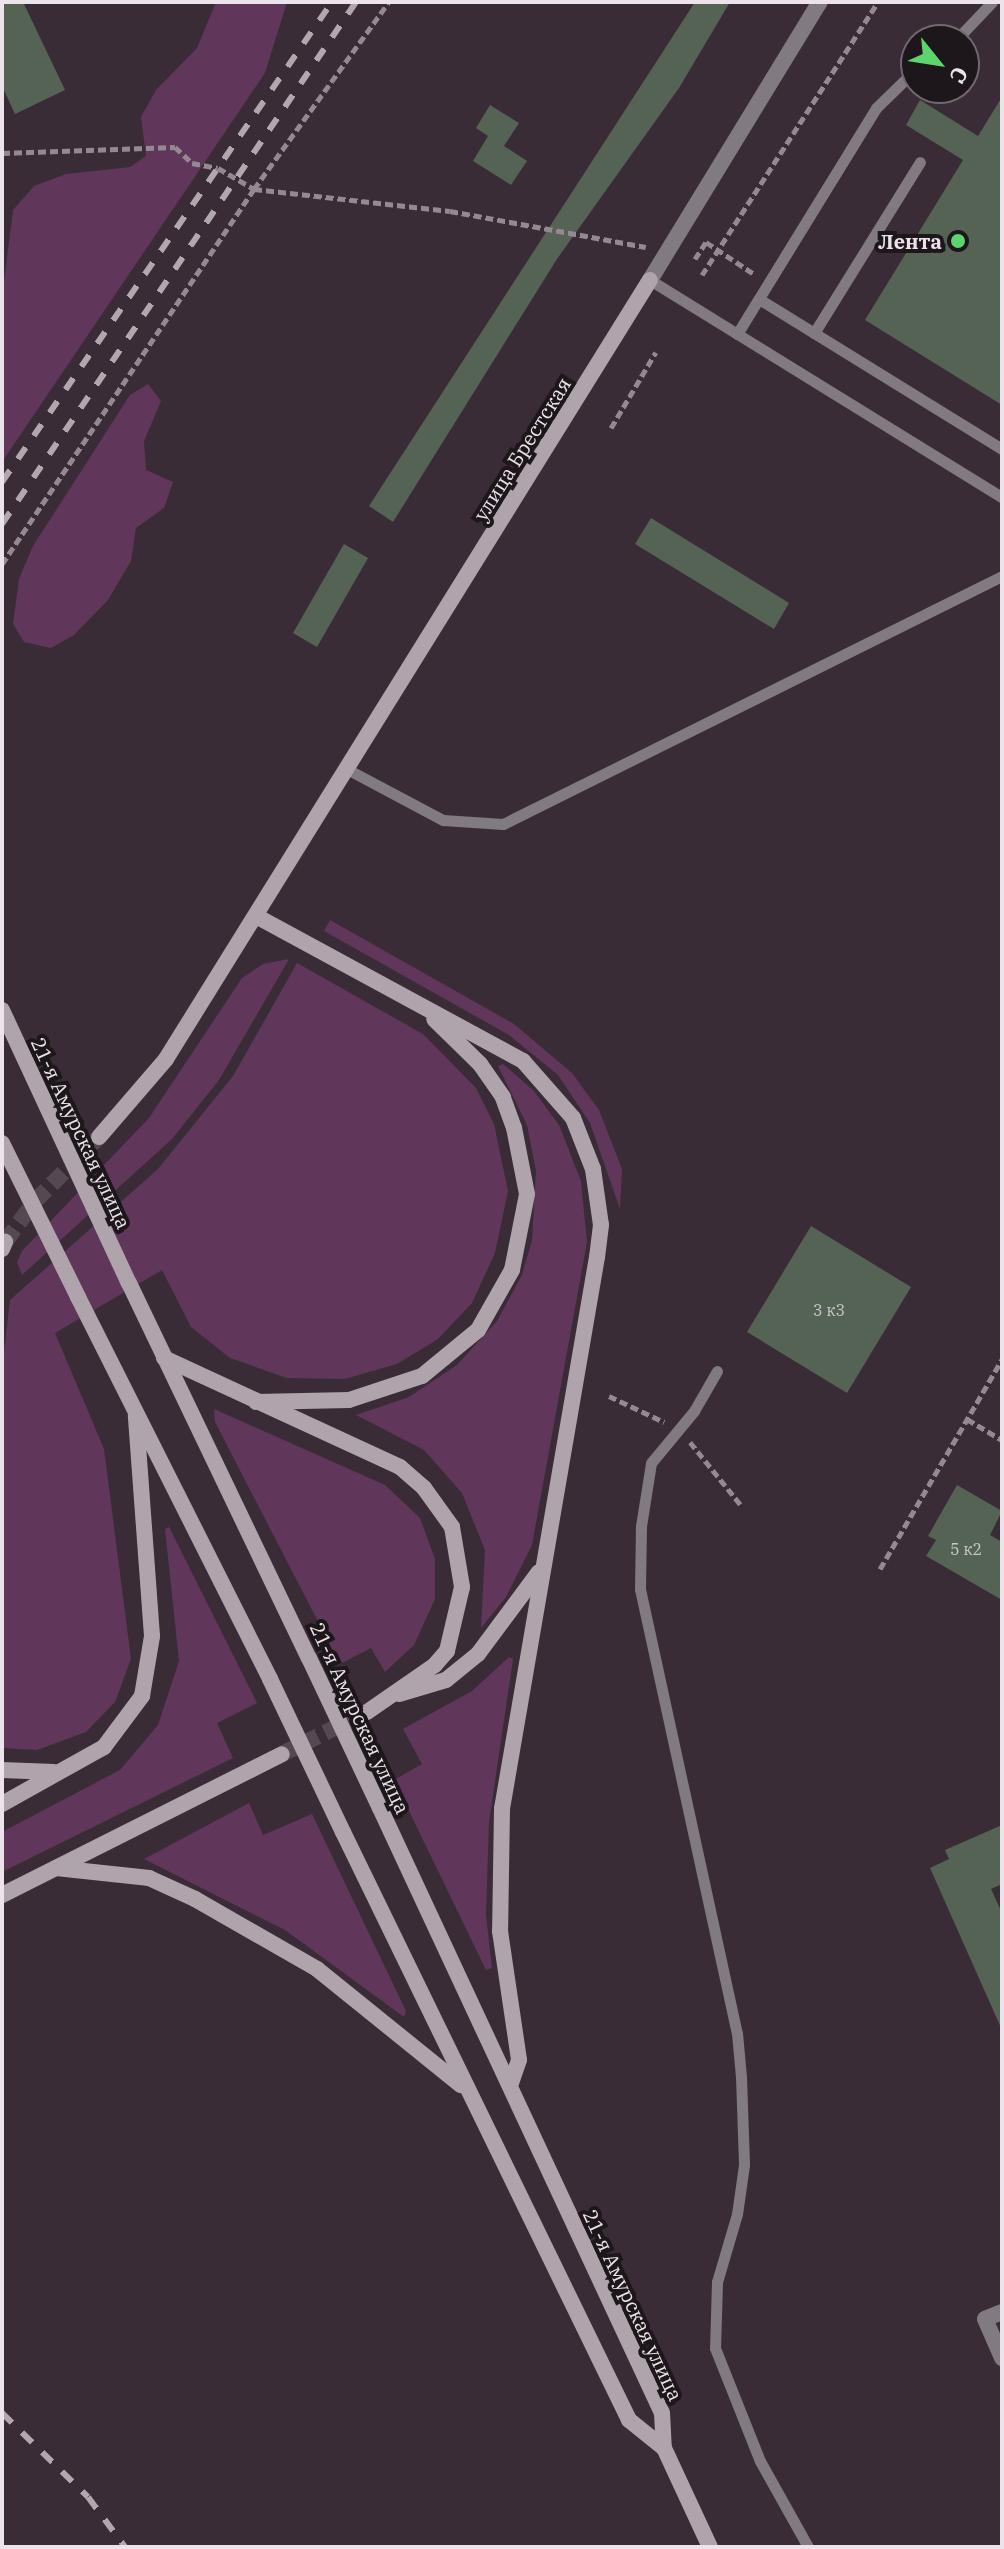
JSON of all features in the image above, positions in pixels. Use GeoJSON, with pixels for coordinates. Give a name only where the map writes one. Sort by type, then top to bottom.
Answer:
{"type":"FeatureCollection","features":[{"type":"Feature","properties":{"kind":"main road","name":"улица Брестская"},"geometry":{"type":"LineString","coordinates":[[99,1137],[166,1059],[650,280]]}},
{"type":"Feature","properties":{"kind":"main road"},"geometry":{"type":"LineString","coordinates":[[256,916],[424,1010],[484,1036],[523,1061],[573,1118],[593,1169],[601,1225],[597,1257],[499,1847],[502,1956],[519,2060],[511,2083]]}},
{"type":"Feature","properties":{"kind":"main road","name":"21-я Амурская улица"},"geometry":{"type":"LineString","coordinates":[[2,1010],[164,1358],[511,2083],[662,2413],[664,2448],[710,2547]]}},
{"type":"Feature","properties":{"kind":"main road"},"geometry":{"type":"LineString","coordinates":[[256,1402],[349,1400],[422,1376],[478,1330],[512,1270],[527,1194],[509,1112],[480,1064],[424,1010]]}},
{"type":"Feature","properties":{"kind":"main road","name":"21-я Амурская улица"},"geometry":{"type":"LineString","coordinates":[[2,1143],[270,1679],[629,2420],[664,2448]]}},
{"type":"Feature","properties":{"kind":"main road"},"geometry":{"type":"LineString","coordinates":[[164,1358],[400,1467],[424,1488],[452,1527],[462,1587],[455,1633],[435,1665],[367,1712]]}},
{"type":"Feature","properties":{"kind":"main road"},"geometry":{"type":"LineString","coordinates":[[2,1804],[104,1747],[129,1719],[152,1660],[136,1416]]}},
{"type":"Feature","properties":{"kind":"main road"},"geometry":{"type":"LineString","coordinates":[[395,1694],[446,1680],[478,1654],[546,1561]]}},
{"type":"Feature","properties":{"kind":"main road"},"geometry":{"type":"LineString","coordinates":[[2,1895],[282,1754]]}},
{"type":"Feature","properties":{"kind":"main road"},"geometry":{"type":"LineString","coordinates":[[2,1770],[64,1771]]}},
{"type":"Feature","properties":{"kind":"main road"},"geometry":{"type":"LineString","coordinates":[[56,1868],[149,1878],[195,1899],[328,1976],[468,2091]]}},
{"type":"Feature","properties":{"kind":"street","name":"улица Брестская"},"geometry":{"type":"LineString","coordinates":[[650,280],[820,2]]}},
{"type":"Feature","properties":{"kind":"street"},"geometry":{"type":"LineString","coordinates":[[1002,2312],[985,2319],[1002,2358]]}},
{"type":"Feature","properties":{"kind":"lane"},"geometry":{"type":"LineString","coordinates":[[971,24],[992,2]]}},
{"type":"Feature","properties":{"kind":"lane"},"geometry":{"type":"LineString","coordinates":[[737,334],[876,108],[900,85]]}},
{"type":"Feature","properties":{"kind":"lane"},"geometry":{"type":"LineString","coordinates":[[814,333],[920,162]]}},
{"type":"Feature","properties":{"kind":"lane"},"geometry":{"type":"LineString","coordinates":[[650,280],[1002,497]]}},
{"type":"Feature","properties":{"kind":"lane"},"geometry":{"type":"LineString","coordinates":[[759,299],[1002,449]]}},
{"type":"Feature","properties":{"kind":"lane"},"geometry":{"type":"LineString","coordinates":[[345,768],[443,820],[503,824],[1002,576]]}},
{"type":"Feature","properties":{"kind":"lane"},"geometry":{"type":"LineString","coordinates":[[717,1371],[680,1429],[651,1463],[639,1574],[738,2048],[744,2165],[737,2214],[717,2282],[715,2348],[760,2461],[808,2547]]}},
{"type":"Feature","properties":{"kind":"path"},"geometry":{"type":"LineString","coordinates":[[2,564],[254,189],[389,2]]}},
{"type":"Feature","properties":{"kind":"path"},"geometry":{"type":"LineString","coordinates":[[702,275],[878,2]]}},
{"type":"Feature","properties":{"kind":"path"},"geometry":{"type":"LineString","coordinates":[[2,153],[175,147],[192,163],[218,168],[254,189],[450,211],[641,250],[657,241]]}},
{"type":"Feature","properties":{"kind":"path"},"geometry":{"type":"LineString","coordinates":[[695,259],[706,242],[768,284]]}},
{"type":"Feature","properties":{"kind":"path"},"geometry":{"type":"LineString","coordinates":[[611,428],[656,352]]}},
{"type":"Feature","properties":{"kind":"path"},"geometry":{"type":"LineString","coordinates":[[880,1569],[1002,1359]]}},
{"type":"Feature","properties":{"kind":"path"},"geometry":{"type":"LineString","coordinates":[[609,1396],[639,1410]]}},
{"type":"Feature","properties":{"kind":"path"},"geometry":{"type":"LineString","coordinates":[[967,1419],[1002,1440]]}},
{"type":"Feature","properties":{"kind":"path"},"geometry":{"type":"LineString","coordinates":[[680,1429],[740,1504]]}},
{"type":"Feature","properties":{"kind":"shaded area"},"geometry":{"type":"Polygon","coordinates":[[[216,2],[287,2],[265,73],[2,462],[2,297],[13,210],[34,186],[66,174],[130,167],[146,156],[141,117],[156,90],[197,48],[216,2]]]}},
{"type":"Feature","properties":{"kind":"shaded area"},"geometry":{"type":"Polygon","coordinates":[[[148,384],[161,401],[144,441],[146,470],[173,482],[164,508],[136,528],[131,561],[108,600],[74,635],[51,648],[24,642],[13,624],[19,579],[33,546],[130,395],[148,384]]]}},
{"type":"Feature","properties":{"kind":"shaded area"},"geometry":{"type":"Polygon","coordinates":[[[330,920],[514,1024],[572,1073],[599,1110],[622,1169],[620,1209],[590,1123],[558,1075],[509,1035],[324,931],[330,920]]]}},
{"type":"Feature","properties":{"kind":"shaded area"},"geometry":{"type":"Polygon","coordinates":[[[289,959],[219,1080],[172,1139],[22,1275],[17,1262],[22,1251],[149,1118],[242,978],[263,964],[289,959]]]}},
{"type":"Feature","properties":{"kind":"shaded area"},"geometry":{"type":"Polygon","coordinates":[[[297,963],[423,1034],[476,1088],[494,1124],[508,1191],[495,1253],[472,1303],[438,1339],[397,1364],[345,1379],[287,1378],[230,1358],[191,1327],[162,1270],[55,1333],[104,1449],[131,1659],[115,1702],[86,1732],[37,1750],[2,1748],[2,1368],[10,1300],[158,1169],[233,1076],[297,963]]]}},
{"type":"Feature","properties":{"kind":"shaded area"},"geometry":{"type":"Polygon","coordinates":[[[503,1064],[534,1091],[559,1125],[581,1181],[587,1242],[532,1545],[506,1597],[481,1628],[485,1550],[462,1493],[424,1450],[356,1415],[409,1397],[457,1365],[497,1321],[522,1275],[532,1240],[536,1171],[527,1125],[498,1066],[503,1064]]]}},
{"type":"Feature","properties":{"kind":"shaded area"},"geometry":{"type":"Polygon","coordinates":[[[214,1409],[385,1485],[420,1518],[435,1559],[435,1599],[414,1645],[385,1672],[371,1648],[340,1664],[215,1422],[214,1409]]]}},
{"type":"Feature","properties":{"kind":"shaded area"},"geometry":{"type":"Polygon","coordinates":[[[169,1527],[257,1703],[217,1723],[233,1758],[2,1872],[2,1832],[120,1770],[158,1725],[179,1661],[165,1529],[169,1527]]]}},
{"type":"Feature","properties":{"kind":"shaded area"},"geometry":{"type":"Polygon","coordinates":[[[509,1657],[513,1659],[489,1822],[486,1915],[492,1968],[486,1970],[394,1780],[422,1764],[403,1729],[472,1691],[509,1657]]]}},
{"type":"Feature","properties":{"kind":"shaded area"},"geometry":{"type":"Polygon","coordinates":[[[249,1803],[263,1835],[312,1814],[406,2011],[404,2017],[285,1930],[144,1859],[249,1803]]]}},
{"type":"Feature","properties":{"kind":"building"},"geometry":{"type":"Polygon","coordinates":[[[2,2],[23,2],[65,90],[15,114],[2,86],[2,2]]]}},
{"type":"Feature","properties":{"kind":"building"},"geometry":{"type":"Polygon","coordinates":[[[695,2],[730,2],[679,88],[557,259],[393,522],[369,506],[695,2]]]}},
{"type":"Feature","properties":{"kind":"building","name":"Лента"},"geometry":{"type":"Polygon","coordinates":[[[1002,97],[1002,405],[865,320],[963,160],[906,125],[918,104],[926,104],[978,136],[1002,97]]]}},
{"type":"Feature","properties":{"kind":"building"},"geometry":{"type":"Polygon","coordinates":[[[490,105],[519,123],[504,146],[527,161],[511,185],[473,161],[488,136],[476,128],[490,105]]]}},
{"type":"Feature","properties":{"kind":"building"},"geometry":{"type":"Polygon","coordinates":[[[651,518],[789,603],[774,629],[635,544],[651,518]]]}},
{"type":"Feature","properties":{"kind":"building"},"geometry":{"type":"Polygon","coordinates":[[[344,544],[368,558],[317,647],[293,633],[344,544]]]}},
{"type":"Feature","properties":{"kind":"building"},"geometry":{"type":"Polygon","coordinates":[[[811,1226],[911,1287],[847,1393],[747,1332],[811,1226]]]}},
{"type":"Feature","properties":{"kind":"building"},"geometry":{"type":"Polygon","coordinates":[[[957,1485],[1002,1511],[990,1535],[1002,1542],[1002,1600],[926,1556],[936,1540],[928,1536],[957,1485]]]}},
{"type":"Feature","properties":{"kind":"building"},"geometry":{"type":"Polygon","coordinates":[[[1002,1825],[1002,1884],[991,1889],[1002,1913],[1002,2030],[930,1868],[949,1859],[945,1850],[1002,1825]]]}},
{"type":"Feature","properties":{"kind":"tunnel"},"geometry":{"type":"LineString","coordinates":[[5,1242],[35,1201],[99,1137]]}},
{"type":"Feature","properties":{"kind":"tunnel"},"geometry":{"type":"LineString","coordinates":[[282,1754],[367,1712]]}},
{"type":"Feature","properties":{"kind":"railway"},"geometry":{"type":"LineString","coordinates":[[2,482],[332,2]]}},
{"type":"Feature","properties":{"kind":"railway"},"geometry":{"type":"LineString","coordinates":[[2,524],[356,2]]}},
{"type":"Feature","properties":{"kind":"railway"},"geometry":{"type":"LineString","coordinates":[[2,2413],[88,2497],[125,2547]]}},
{"type":"Feature","properties":{"kind":"place","name":"Лента"},"geometry":{"type":"Point","coordinates":[958,241]}}]}
